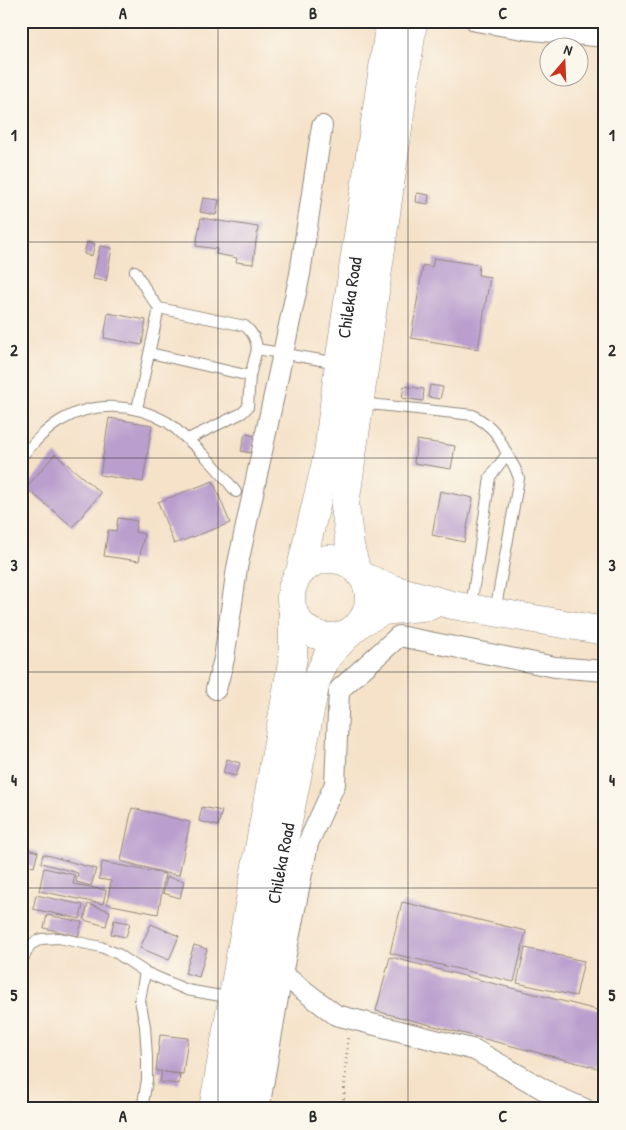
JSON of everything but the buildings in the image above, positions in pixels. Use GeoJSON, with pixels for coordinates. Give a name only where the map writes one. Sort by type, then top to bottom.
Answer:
{"type":"FeatureCollection","features":[{"type":"Feature","properties":{"kind":"main road","name":"Chileka Road"},"geometry":{"type":"LineString","coordinates":[[213,1109],[293,657],[292,590],[300,572],[328,454],[339,363],[390,21]]}},
{"type":"Feature","properties":{"kind":"main road","name":"Chileka Road"},"geometry":{"type":"LineString","coordinates":[[235,1109],[283,847],[316,681],[327,657],[356,626],[369,605],[368,590],[359,572],[350,546],[345,505],[413,21]]}},
{"type":"Feature","properties":{"kind":"main road"},"geometry":{"type":"LineString","coordinates":[[300,572],[317,561],[327,559],[347,562],[359,572],[394,589],[472,608],[605,630]]}},
{"type":"Feature","properties":{"kind":"main road"},"geometry":{"type":"LineString","coordinates":[[293,610],[304,627],[318,634],[333,636],[343,634],[383,611],[472,608]]}},
{"type":"Feature","properties":{"kind":"street"},"geometry":{"type":"LineString","coordinates":[[476,21],[523,29],[605,37]]}},
{"type":"Feature","properties":{"kind":"street"},"geometry":{"type":"LineString","coordinates":[[216,689],[224,659],[238,568],[300,274],[322,126]]}},
{"type":"Feature","properties":{"kind":"street"},"geometry":{"type":"LineString","coordinates":[[259,1109],[282,974],[308,843],[334,784],[338,690],[400,636],[555,666],[605,671]]}},
{"type":"Feature","properties":{"kind":"street"},"geometry":{"type":"LineString","coordinates":[[282,974],[336,1015],[475,1050],[555,1096],[585,1109]]}},
{"type":"Feature","properties":{"kind":"lane"},"geometry":{"type":"LineString","coordinates":[[135,271],[159,308],[245,326],[252,332],[256,342],[257,349],[250,376],[248,407],[242,413],[188,439]]}},
{"type":"Feature","properties":{"kind":"lane"},"geometry":{"type":"LineString","coordinates":[[137,409],[159,308]]}},
{"type":"Feature","properties":{"kind":"lane"},"geometry":{"type":"LineString","coordinates":[[257,349],[339,363]]}},
{"type":"Feature","properties":{"kind":"lane"},"geometry":{"type":"LineString","coordinates":[[150,354],[250,376]]}},
{"type":"Feature","properties":{"kind":"lane"},"geometry":{"type":"LineString","coordinates":[[358,403],[473,415],[486,423],[498,435],[519,478],[472,608]]}},
{"type":"Feature","properties":{"kind":"lane"},"geometry":{"type":"LineString","coordinates":[[21,457],[39,437],[60,420],[85,410],[117,406],[137,409],[168,422],[211,460],[236,492]]}},
{"type":"Feature","properties":{"kind":"lane"},"geometry":{"type":"LineString","coordinates":[[472,608],[490,477],[507,454]]}},
{"type":"Feature","properties":{"kind":"lane"},"geometry":{"type":"LineString","coordinates":[[21,963],[30,945],[42,939],[58,938],[101,947],[118,954],[145,972],[187,990],[233,998]]}},
{"type":"Feature","properties":{"kind":"lane"},"geometry":{"type":"LineString","coordinates":[[142,1109],[147,1080],[147,1057],[145,1026],[140,1000],[145,972]]}},
{"type":"Feature","properties":{"kind":"path"},"geometry":{"type":"LineString","coordinates":[[343,1109],[350,1018]]}}]}
